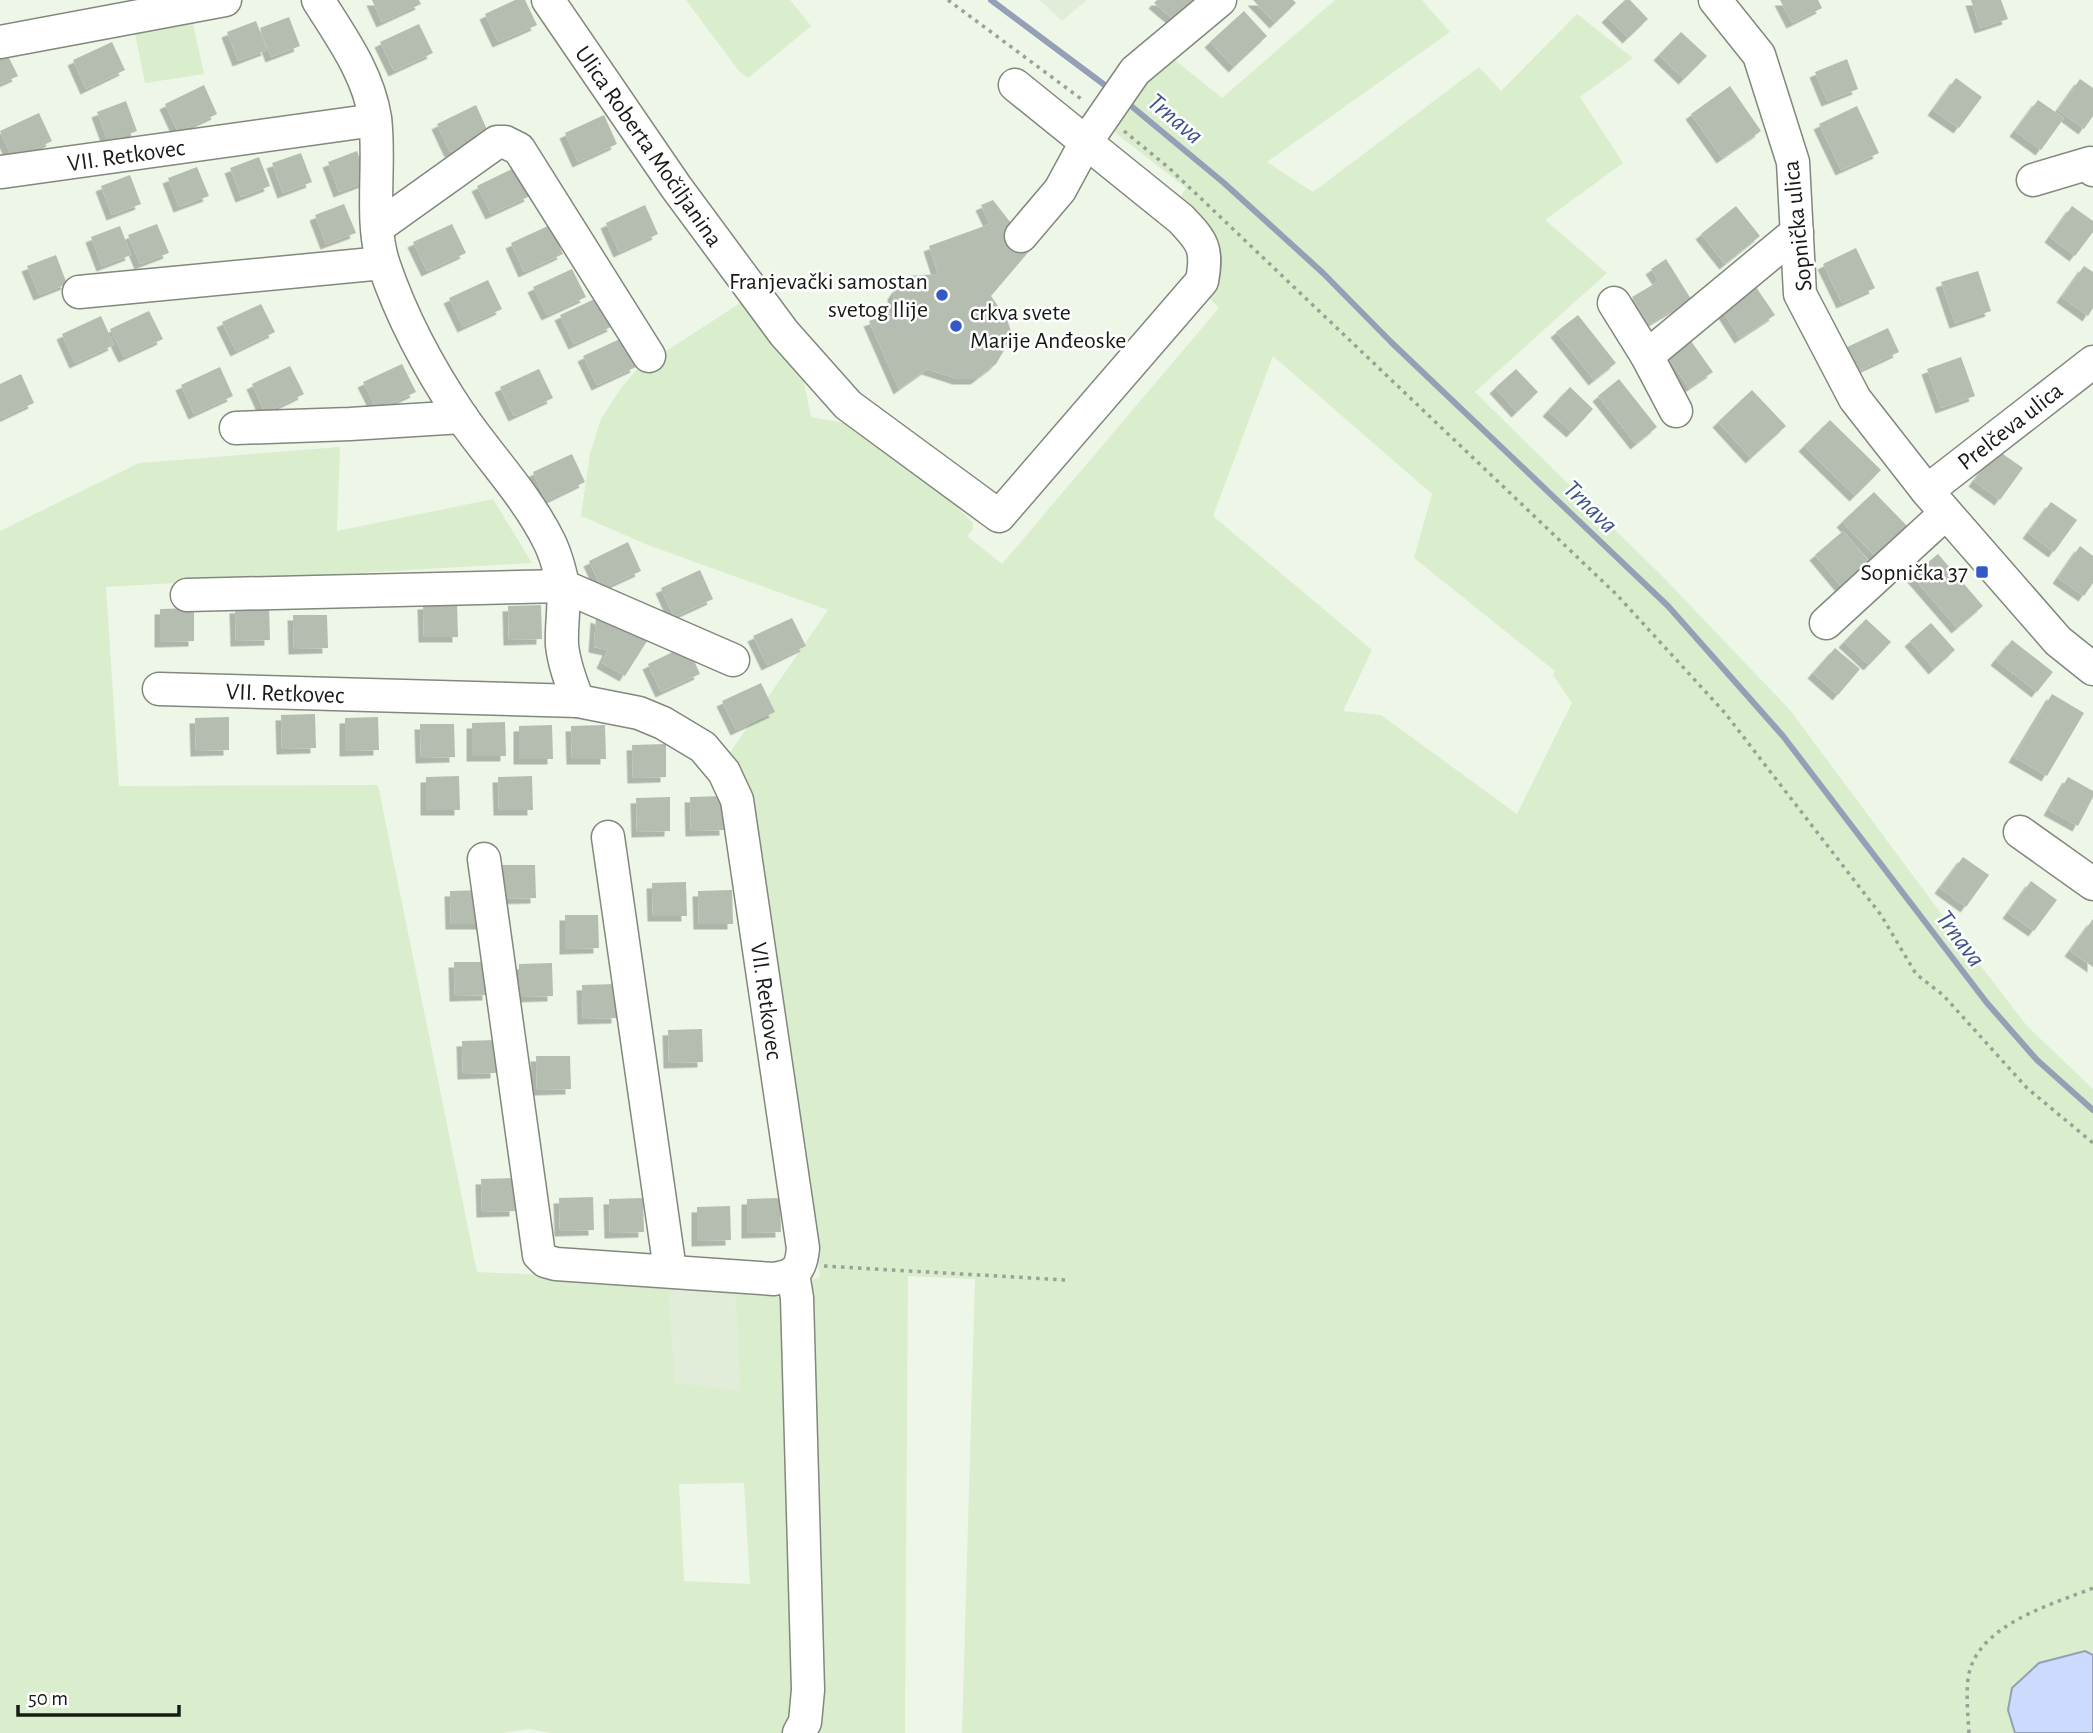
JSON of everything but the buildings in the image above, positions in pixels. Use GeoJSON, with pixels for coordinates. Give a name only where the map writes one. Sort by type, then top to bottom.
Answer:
{"type":"FeatureCollection","features":[{"type":"Feature","properties":{"kind":"street"},"geometry":{"type":"LineString","coordinates":[[0,42],[225,0]]}},
{"type":"Feature","properties":{"kind":"street"},"geometry":{"type":"LineString","coordinates":[[318,0],[363,76],[375,120],[378,227],[383,263],[422,351],[462,416],[508,477],[550,543],[563,586],[563,648],[567,671],[578,701]]}},
{"type":"Feature","properties":{"kind":"street","name":"Ulica Roberta Močiljanina"},"geometry":{"type":"LineString","coordinates":[[548,0],[676,187],[784,333],[848,405],[999,516],[1202,281],[1206,259],[1200,239],[1181,219],[1086,142]]}},
{"type":"Feature","properties":{"kind":"street"},"geometry":{"type":"LineString","coordinates":[[1021,236],[1060,190],[1086,142],[1135,71],[1220,0]]}},
{"type":"Feature","properties":{"kind":"street","name":"Sopnička ulica"},"geometry":{"type":"LineString","coordinates":[[1715,0],[1759,55],[1793,162],[1800,293],[1855,399],[1937,502],[2058,641],[2093,669]]}},
{"type":"Feature","properties":{"kind":"street"},"geometry":{"type":"LineString","coordinates":[[1015,85],[1086,142]]}},
{"type":"Feature","properties":{"kind":"street","name":"VII. Retkovec"},"geometry":{"type":"LineString","coordinates":[[2,172],[375,120]]}},
{"type":"Feature","properties":{"kind":"street"},"geometry":{"type":"LineString","coordinates":[[378,227],[497,142],[512,144],[519,149],[649,356]]}},
{"type":"Feature","properties":{"kind":"street"},"geometry":{"type":"LineString","coordinates":[[2034,180],[2090,163],[2093,170]]}},
{"type":"Feature","properties":{"kind":"street"},"geometry":{"type":"LineString","coordinates":[[1647,356],[1797,232]]}},
{"type":"Feature","properties":{"kind":"street"},"geometry":{"type":"LineString","coordinates":[[79,292],[383,263]]}},
{"type":"Feature","properties":{"kind":"street"},"geometry":{"type":"LineString","coordinates":[[1614,303],[1647,356],[1676,411]]}},
{"type":"Feature","properties":{"kind":"street","name":"Prelčeva ulica"},"geometry":{"type":"LineString","coordinates":[[1937,502],[2093,362]]}},
{"type":"Feature","properties":{"kind":"street"},"geometry":{"type":"LineString","coordinates":[[236,428],[462,416]]}},
{"type":"Feature","properties":{"kind":"street"},"geometry":{"type":"LineString","coordinates":[[1826,623],[1937,502]]}},
{"type":"Feature","properties":{"kind":"street"},"geometry":{"type":"LineString","coordinates":[[187,595],[563,586],[733,660]]}},
{"type":"Feature","properties":{"kind":"street","name":"VII. Retkovec"},"geometry":{"type":"LineString","coordinates":[[159,689],[578,701],[639,713],[663,723],[704,747],[724,772],[737,800],[803,1248],[797,1269],[797,1298],[808,1690],[805,1722],[799,1733]]}},
{"type":"Feature","properties":{"kind":"street"},"geometry":{"type":"LineString","coordinates":[[2020,832],[2093,884]]}},
{"type":"Feature","properties":{"kind":"street"},"geometry":{"type":"LineString","coordinates":[[608,837],[670,1270]]}},
{"type":"Feature","properties":{"kind":"street"},"geometry":{"type":"LineString","coordinates":[[484,859],[540,1255],[545,1261],[556,1264],[774,1279],[797,1269]]}},
{"type":"Feature","properties":{"kind":"path"},"geometry":{"type":"LineString","coordinates":[[948,0],[1112,102],[1169,168],[1617,595],[1725,713],[1881,915],[1916,974],[1943,995],[2027,1088],[2093,1143]]}},
{"type":"Feature","properties":{"kind":"path"},"geometry":{"type":"LineString","coordinates":[[797,1269],[1065,1280]]}},
{"type":"Feature","properties":{"kind":"path"},"geometry":{"type":"LineString","coordinates":[[1969,1733],[1968,1676],[1980,1650],[2000,1629],[2093,1588]]}},
{"type":"Feature","properties":{"kind":"shaded area"},"geometry":{"type":"Polygon","coordinates":[[[686,0],[790,0],[811,26],[748,78],[739,71],[686,0]]]}},
{"type":"Feature","properties":{"kind":"shaded area"},"geometry":{"type":"Polygon","coordinates":[[[1040,0],[1087,0],[1062,21],[1040,0]]]}},
{"type":"Feature","properties":{"kind":"shaded area"},"geometry":{"type":"Polygon","coordinates":[[[1335,0],[1422,0],[1450,32],[1267,162],[1313,192],[1479,67],[1501,91],[1577,14],[1633,58],[1580,97],[1623,163],[1545,220],[1607,273],[1475,392],[1664,578],[1790,710],[2027,1026],[2093,1089],[2093,1733],[962,1733],[975,1279],[908,1276],[905,1733],[817,1733],[804,1292],[809,1281],[820,1277],[762,861],[727,757],[828,610],[648,545],[581,516],[590,454],[601,419],[621,388],[643,362],[660,355],[745,300],[804,374],[811,417],[850,424],[946,496],[973,523],[973,529],[967,536],[1002,564],[1219,308],[1204,292],[1175,205],[1186,188],[1113,131],[1166,53],[1222,98],[1335,0]],[[1273,356],[1213,516],[1372,650],[1343,711],[1381,715],[1517,814],[1572,703],[1553,675],[1555,671],[1414,558],[1432,494],[1273,356]]]}},
{"type":"Feature","properties":{"kind":"shaded area"},"geometry":{"type":"Polygon","coordinates":[[[192,19],[204,74],[145,83],[134,28],[192,19]]]}},
{"type":"Feature","properties":{"kind":"shaded area"},"geometry":{"type":"Polygon","coordinates":[[[340,447],[337,531],[493,499],[532,563],[106,587],[119,786],[378,785],[477,1272],[668,1280],[675,1383],[740,1391],[735,1289],[785,1298],[798,1705],[784,1733],[551,1733],[529,1729],[502,1733],[0,1733],[0,531],[139,463],[340,447]],[[744,1483],[679,1484],[684,1581],[750,1584],[744,1483]]]}},
{"type":"Feature","properties":{"kind":"shaded area"},"geometry":{"type":"Polygon","coordinates":[[[668,1280],[735,1289],[740,1391],[675,1384],[668,1280]]]}},
{"type":"Feature","properties":{"kind":"water"},"geometry":{"type":"Polygon","coordinates":[[[2085,1651],[2093,1655],[2093,1733],[2015,1733],[2008,1710],[2012,1688],[2039,1663],[2085,1651]]]}},
{"type":"Feature","properties":{"kind":"waterway","name":"Trnava"},"geometry":{"type":"LineString","coordinates":[[991,0],[1110,89]]}},
{"type":"Feature","properties":{"kind":"waterway","name":"Trnava"},"geometry":{"type":"LineString","coordinates":[[1124,100],[1224,183],[1323,273],[1391,342],[1668,606],[1783,736],[1987,1003],[2037,1060],[2093,1110]]}},
{"type":"Feature","properties":{"kind":"place","name":"Franjevački samostan svetog Ilije"},"geometry":{"type":"Point","coordinates":[942,295]}},
{"type":"Feature","properties":{"kind":"place","name":"crkva svete Marije Anđeoske"},"geometry":{"type":"Point","coordinates":[956,326]}},
{"type":"Feature","properties":{"kind":"place","name":"Sopnička 37"},"geometry":{"type":"Point","coordinates":[1982,572]}}]}
